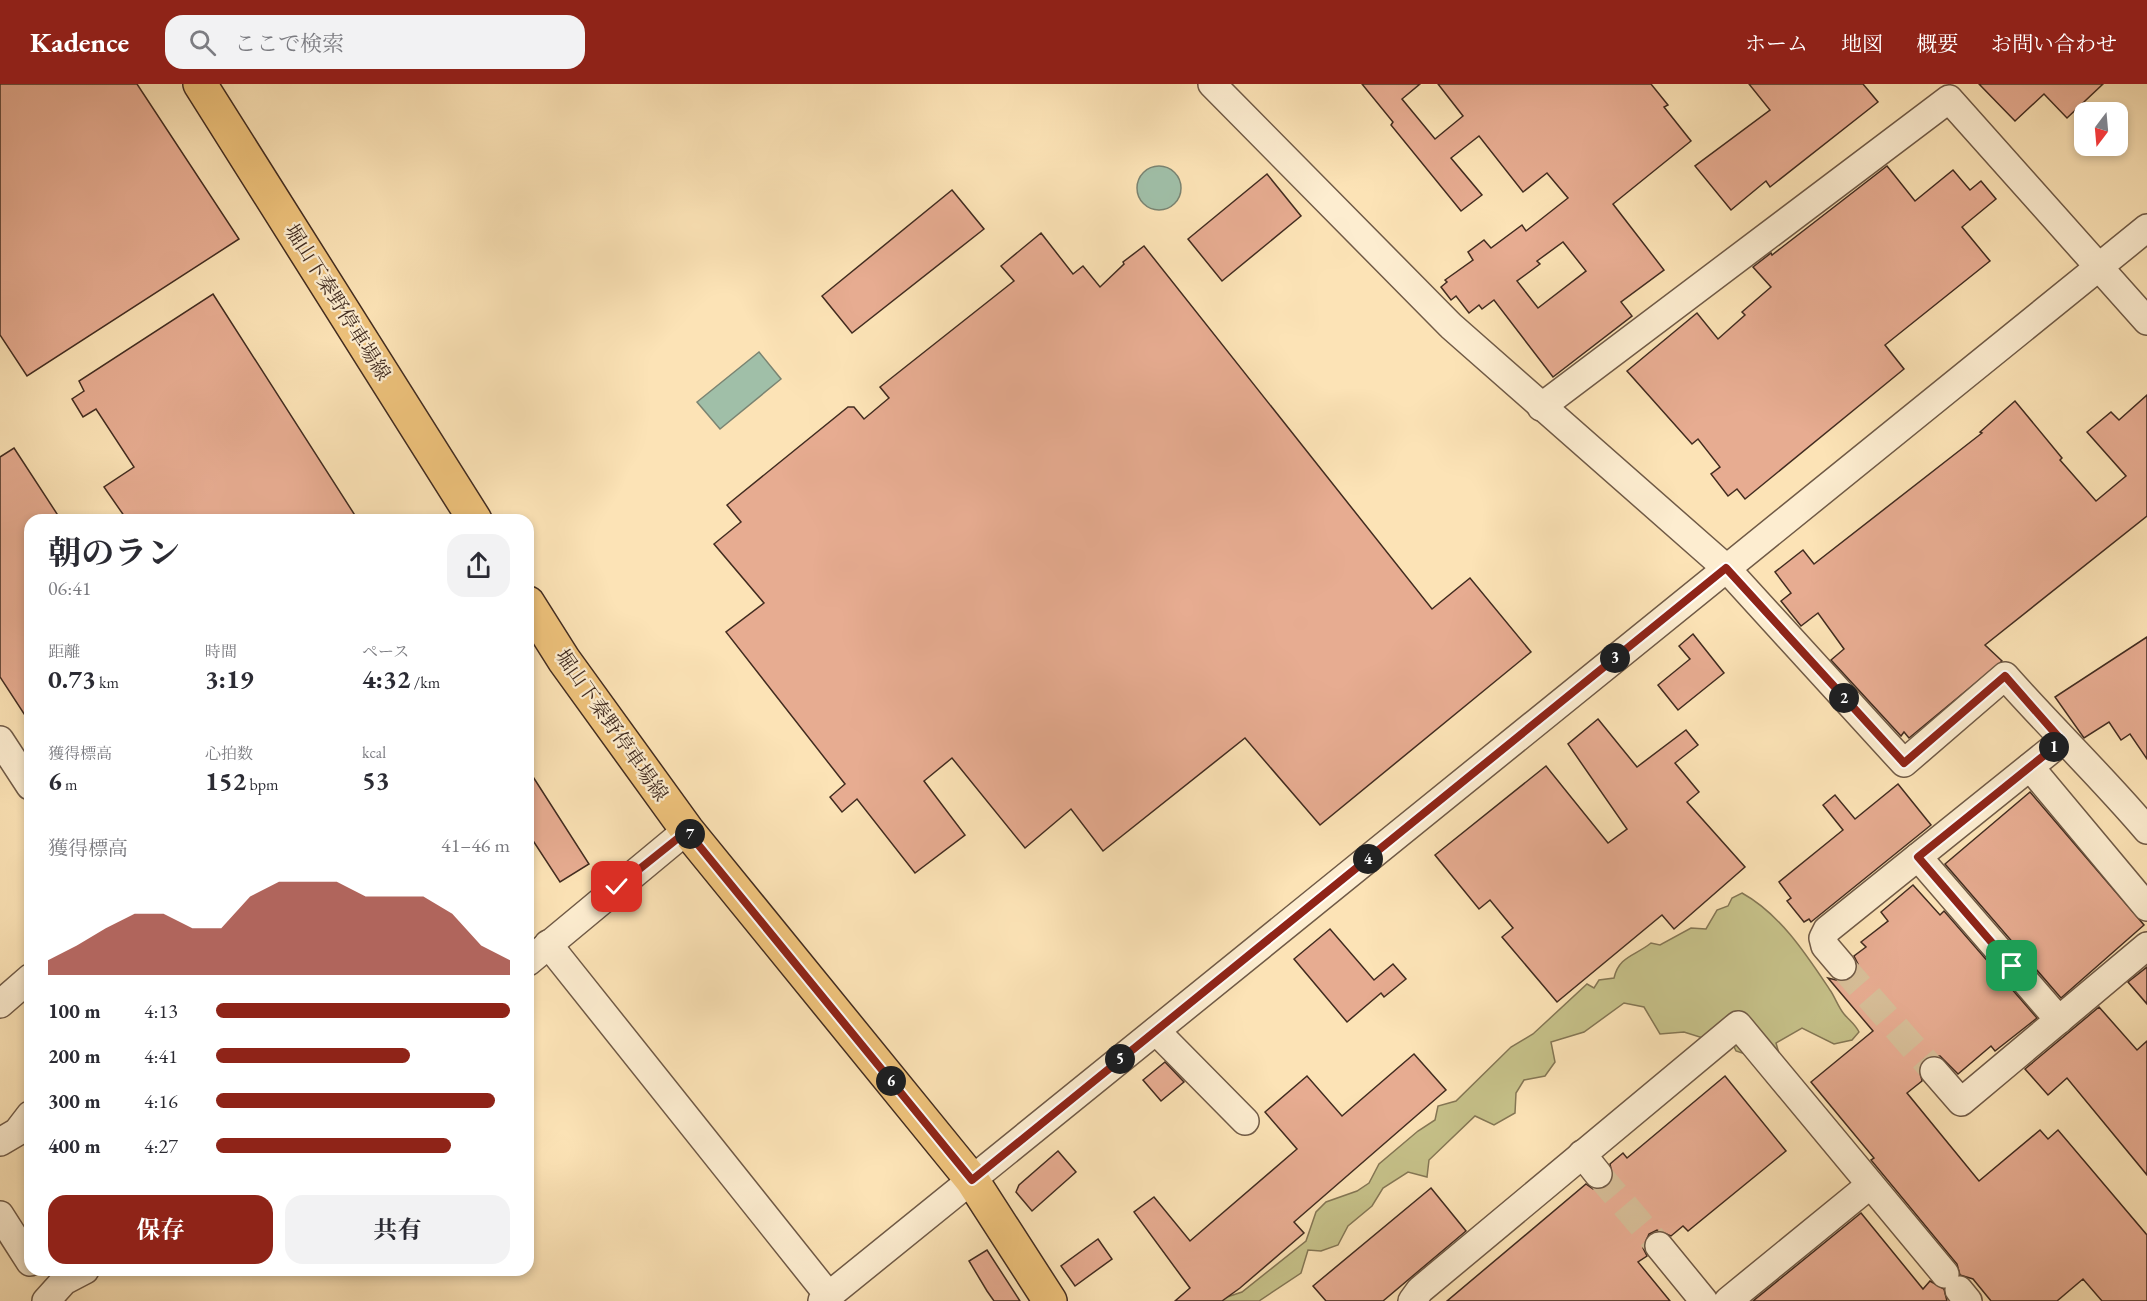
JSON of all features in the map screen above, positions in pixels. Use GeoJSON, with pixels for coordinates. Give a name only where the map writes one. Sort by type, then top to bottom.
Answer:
{"type":"FeatureCollection","features":[{"type":"Feature","properties":{"kind":"main road","name":"堀山下秦野停車場線"},"geometry":{"type":"LineString","coordinates":[[200,84],[471,514]]}},
{"type":"Feature","properties":{"kind":"main road","name":"堀山下秦野停車場線"},"geometry":{"type":"LineString","coordinates":[[534,612],[564,660],[687,831],[972,1180],[1050,1301]]}},
{"type":"Feature","properties":{"kind":"street"},"geometry":{"type":"LineString","coordinates":[[1212,84],[1451,326],[1726,568],[1904,763],[2005,676],[2062,741],[2093,768],[2147,830]]}},
{"type":"Feature","properties":{"kind":"street"},"geometry":{"type":"LineString","coordinates":[[1541,407],[1949,99],[2147,321]]}},
{"type":"Feature","properties":{"kind":"street"},"geometry":{"type":"LineString","coordinates":[[548,944],[825,1298],[2147,228]]}},
{"type":"Feature","properties":{"kind":"street"},"geometry":{"type":"LineString","coordinates":[[0,740],[24,777]]}},
{"type":"Feature","properties":{"kind":"street"},"geometry":{"type":"LineString","coordinates":[[1842,966],[1825,946],[1823,938],[1827,930],[2062,741]]}},
{"type":"Feature","properties":{"kind":"street"},"geometry":{"type":"LineString","coordinates":[[2030,767],[2147,907]]}},
{"type":"Feature","properties":{"kind":"street"},"geometry":{"type":"LineString","coordinates":[[534,957],[687,831]]}},
{"type":"Feature","properties":{"kind":"street"},"geometry":{"type":"LineString","coordinates":[[1918,857],[2059,1020]]}},
{"type":"Feature","properties":{"kind":"street"},"geometry":{"type":"LineString","coordinates":[[1934,1071],[1961,1102],[2147,946]]}},
{"type":"Feature","properties":{"kind":"street"},"geometry":{"type":"LineString","coordinates":[[0,1004],[24,983]]}},
{"type":"Feature","properties":{"kind":"street"},"geometry":{"type":"LineString","coordinates":[[1412,1301],[1420,1290],[1590,1164],[1738,1025],[1957,1289]]}},
{"type":"Feature","properties":{"kind":"street"},"geometry":{"type":"LineString","coordinates":[[1156,1031],[1245,1121]]}},
{"type":"Feature","properties":{"kind":"street"},"geometry":{"type":"LineString","coordinates":[[0,1142],[17,1132],[24,1122]]}},
{"type":"Feature","properties":{"kind":"street"},"geometry":{"type":"LineString","coordinates":[[1728,1301],[1870,1185]]}},
{"type":"Feature","properties":{"kind":"street"},"geometry":{"type":"LineString","coordinates":[[0,1215],[24,1253]]}},
{"type":"Feature","properties":{"kind":"street"},"geometry":{"type":"LineString","coordinates":[[1659,1246],[1704,1301]]}},
{"type":"Feature","properties":{"kind":"street"},"geometry":{"type":"LineString","coordinates":[[38,1276],[48,1299],[64,1281],[74,1276]]}},
{"type":"Feature","properties":{"kind":"shaded area"},"geometry":{"type":"Polygon","coordinates":[[[1159,166],[1168,167],[1175,172],[1180,179],[1180,197],[1175,204],[1168,209],[1159,210],[1150,209],[1143,204],[1138,197],[1137,188],[1138,179],[1143,172],[1150,167],[1159,166]]]}},
{"type":"Feature","properties":{"kind":"shaded area"},"geometry":{"type":"Polygon","coordinates":[[[759,352],[781,379],[720,429],[697,402],[759,352]]]}},
{"type":"Feature","properties":{"kind":"shaded area"},"geometry":{"type":"Polygon","coordinates":[[[1742,893],[1780,923],[1802,949],[1842,1011],[1859,1032],[1852,1040],[1834,1044],[1802,1028],[1776,1043],[1780,1057],[1757,1058],[1736,1051],[1727,1032],[1706,1039],[1684,1032],[1660,1034],[1644,1007],[1624,1003],[1584,1032],[1551,1042],[1555,1062],[1545,1076],[1524,1080],[1516,1093],[1515,1113],[1494,1125],[1475,1116],[1429,1160],[1427,1177],[1408,1172],[1383,1188],[1372,1206],[1348,1226],[1338,1245],[1321,1251],[1308,1250],[1301,1273],[1259,1301],[1215,1301],[1242,1292],[1306,1241],[1316,1212],[1326,1202],[1357,1191],[1369,1183],[1379,1164],[1418,1131],[1435,1120],[1438,1106],[1456,1101],[1511,1047],[1533,1034],[1587,984],[1594,988],[1599,980],[1614,978],[1616,971],[1624,961],[1651,943],[1660,945],[1691,928],[1706,929],[1717,910],[1728,906],[1732,898],[1742,893]]]}},
{"type":"Feature","properties":{"kind":"building"},"geometry":{"type":"Polygon","coordinates":[[[0,84],[137,84],[239,239],[27,376],[0,335],[0,84]]]}},
{"type":"Feature","properties":{"kind":"building"},"geometry":{"type":"Polygon","coordinates":[[[1362,84],[1420,84],[1402,99],[1435,139],[1463,116],[1438,84],[1651,84],[1668,105],[1664,107],[1691,141],[1613,204],[1664,270],[1621,302],[1632,316],[1553,377],[1494,300],[1482,309],[1479,305],[1469,313],[1456,296],[1451,300],[1441,287],[1447,282],[1445,280],[1473,260],[1468,252],[1484,240],[1491,248],[1522,225],[1526,231],[1568,198],[1547,173],[1523,192],[1479,136],[1451,158],[1482,195],[1461,211],[1391,125],[1393,122],[1362,84]],[[1563,242],[1537,261],[1540,264],[1517,281],[1538,308],[1586,271],[1563,242]]]}},
{"type":"Feature","properties":{"kind":"building"},"geometry":{"type":"Polygon","coordinates":[[[1749,84],[1863,84],[1878,102],[1770,187],[1766,181],[1731,210],[1695,166],[1770,110],[1749,84]]]}},
{"type":"Feature","properties":{"kind":"building"},"geometry":{"type":"Polygon","coordinates":[[[1979,84],[2103,84],[2084,102],[2074,102],[2074,111],[2067,118],[2044,94],[2015,121],[1979,84]]]}},
{"type":"Feature","properties":{"kind":"building"},"geometry":{"type":"Polygon","coordinates":[[[1887,166],[1915,201],[1953,170],[1970,190],[1981,181],[1996,199],[1962,227],[1990,261],[1885,345],[1904,369],[1745,499],[1737,489],[1728,496],[1711,474],[1720,467],[1698,439],[1692,444],[1627,371],[1697,313],[1718,339],[1745,315],[1742,312],[1771,287],[1753,267],[1771,253],[1772,255],[1887,166]]]}},
{"type":"Feature","properties":{"kind":"building"},"geometry":{"type":"Polygon","coordinates":[[[1267,174],[1301,216],[1222,281],[1188,239],[1267,174]]]}},
{"type":"Feature","properties":{"kind":"building"},"geometry":{"type":"Polygon","coordinates":[[[952,190],[984,229],[852,333],[822,296],[952,190]]]}},
{"type":"Feature","properties":{"kind":"building"},"geometry":{"type":"Polygon","coordinates":[[[1041,233],[1073,274],[1083,266],[1100,287],[1124,264],[1123,262],[1144,246],[1432,609],[1470,578],[1531,652],[1320,825],[1245,738],[1103,851],[1071,809],[1025,848],[952,758],[924,781],[965,835],[915,873],[857,799],[842,812],[830,797],[845,784],[726,632],[764,603],[714,544],[741,522],[727,505],[848,407],[854,407],[864,419],[889,398],[880,387],[1014,281],[1001,266],[1041,233]]]}},
{"type":"Feature","properties":{"kind":"building"},"geometry":{"type":"Polygon","coordinates":[[[213,294],[354,514],[123,514],[104,487],[134,467],[96,409],[83,417],[72,399],[84,391],[79,381],[213,294]]]}},
{"type":"Feature","properties":{"kind":"building"},"geometry":{"type":"Polygon","coordinates":[[[2147,395],[2147,516],[1985,645],[2002,661],[1909,738],[1904,732],[1901,736],[1831,660],[1844,649],[1818,613],[1801,626],[1781,601],[1791,593],[1775,572],[1803,550],[1814,564],[1982,433],[1980,432],[2015,401],[2062,458],[2060,460],[2096,501],[2126,476],[2087,432],[2111,412],[2119,420],[2147,395]]]}},
{"type":"Feature","properties":{"kind":"building"},"geometry":{"type":"Polygon","coordinates":[[[14,448],[57,514],[24,514],[24,714],[0,677],[0,457],[14,448]]]}},
{"type":"Feature","properties":{"kind":"building"},"geometry":{"type":"Polygon","coordinates":[[[1693,634],[1724,673],[1678,710],[1658,685],[1690,659],[1679,646],[1693,634]]]}},
{"type":"Feature","properties":{"kind":"building"},"geometry":{"type":"Polygon","coordinates":[[[2147,637],[2147,759],[2130,734],[2121,740],[2109,722],[2084,738],[2055,697],[2147,637]]]}},
{"type":"Feature","properties":{"kind":"building"},"geometry":{"type":"Polygon","coordinates":[[[1598,719],[1637,767],[1686,730],[1698,745],[1675,763],[1699,792],[1687,802],[1745,867],[1674,929],[1662,915],[1557,1002],[1502,937],[1513,928],[1490,900],[1479,909],[1435,855],[1546,766],[1608,843],[1627,829],[1568,744],[1598,719]]]}},
{"type":"Feature","properties":{"kind":"building"},"geometry":{"type":"Polygon","coordinates":[[[534,778],[589,864],[560,882],[534,842],[534,778]]]}},
{"type":"Feature","properties":{"kind":"building"},"geometry":{"type":"Polygon","coordinates":[[[1898,784],[1931,825],[1811,922],[1809,919],[1804,922],[1787,901],[1791,898],[1779,882],[1843,830],[1823,805],[1835,795],[1855,819],[1898,784]]]}},
{"type":"Feature","properties":{"kind":"building"},"geometry":{"type":"Polygon","coordinates":[[[2030,792],[2144,925],[2061,998],[1945,864],[2030,792]]]}},
{"type":"Feature","properties":{"kind":"building"},"geometry":{"type":"Polygon","coordinates":[[[1913,885],[1940,915],[1944,911],[2037,1018],[1995,1051],[1991,1046],[1958,1074],[1940,1056],[1924,1059],[1919,1066],[1922,1081],[1907,1093],[1979,1181],[2040,1130],[2048,1139],[2058,1130],[2147,1235],[2147,1301],[2102,1301],[2083,1279],[2057,1301],[1991,1301],[1973,1279],[1960,1275],[1957,1264],[1871,1160],[1874,1158],[1811,1082],[1873,1031],[1828,978],[1844,982],[1853,978],[1858,964],[1854,956],[1866,947],[1861,942],[1888,921],[1881,912],[1913,885]]]}},
{"type":"Feature","properties":{"kind":"building"},"geometry":{"type":"Polygon","coordinates":[[[1330,929],[1374,980],[1393,964],[1406,979],[1384,997],[1381,993],[1347,1022],[1294,959],[1330,929]]]}},
{"type":"Feature","properties":{"kind":"building"},"geometry":{"type":"Polygon","coordinates":[[[2147,967],[2147,1004],[2128,982],[2147,967]]]}},
{"type":"Feature","properties":{"kind":"building"},"geometry":{"type":"Polygon","coordinates":[[[2099,1007],[2137,1050],[2147,1041],[2147,1175],[2067,1078],[2048,1095],[2025,1069],[2099,1007]]]}},
{"type":"Feature","properties":{"kind":"building"},"geometry":{"type":"Polygon","coordinates":[[[1414,1054],[1446,1090],[1294,1222],[1304,1233],[1240,1288],[1222,1301],[1175,1301],[1190,1288],[1134,1212],[1154,1197],[1190,1241],[1297,1149],[1265,1112],[1307,1076],[1342,1116],[1414,1054]]]}},
{"type":"Feature","properties":{"kind":"building"},"geometry":{"type":"Polygon","coordinates":[[[1165,1062],[1184,1082],[1161,1101],[1143,1080],[1165,1062]]]}},
{"type":"Feature","properties":{"kind":"building"},"geometry":{"type":"Polygon","coordinates":[[[1725,1076],[1786,1151],[1688,1231],[1683,1226],[1671,1236],[1657,1230],[1649,1234],[1643,1248],[1647,1256],[1638,1262],[1670,1301],[1447,1301],[1586,1184],[1593,1189],[1607,1187],[1613,1179],[1610,1164],[1623,1153],[1627,1158],[1725,1076]]]}},
{"type":"Feature","properties":{"kind":"building"},"geometry":{"type":"Polygon","coordinates":[[[1058,1151],[1076,1172],[1032,1211],[1016,1192],[1019,1185],[1058,1151]]]}},
{"type":"Feature","properties":{"kind":"building"},"geometry":{"type":"Polygon","coordinates":[[[1431,1188],[1466,1231],[1383,1301],[1326,1301],[1313,1286],[1431,1188]]]}},
{"type":"Feature","properties":{"kind":"building"},"geometry":{"type":"Polygon","coordinates":[[[1861,1213],[1923,1289],[1930,1281],[1944,1289],[1947,1301],[1753,1301],[1861,1213]]]}},
{"type":"Feature","properties":{"kind":"building"},"geometry":{"type":"Polygon","coordinates":[[[1098,1239],[1112,1259],[1075,1286],[1061,1266],[1098,1239]]]}},
{"type":"Feature","properties":{"kind":"building"},"geometry":{"type":"Polygon","coordinates":[[[987,1250],[1020,1301],[994,1301],[987,1291],[969,1261],[987,1250]]]}},
{"type":"Feature","properties":{"kind":"tunnel"},"geometry":{"type":"LineString","coordinates":[[1842,966],[1934,1071]]}},
{"type":"Feature","properties":{"kind":"tunnel"},"geometry":{"type":"LineString","coordinates":[[1598,1174],[1659,1246]]}},
{"type":"Feature","properties":{"kind":"route"},"geometry":{"type":"LineString","coordinates":[[617,887],[687,831],[972,1180],[1726,568],[1904,763],[2005,676],[2062,741],[1918,857],[2012,966]]}}]}
